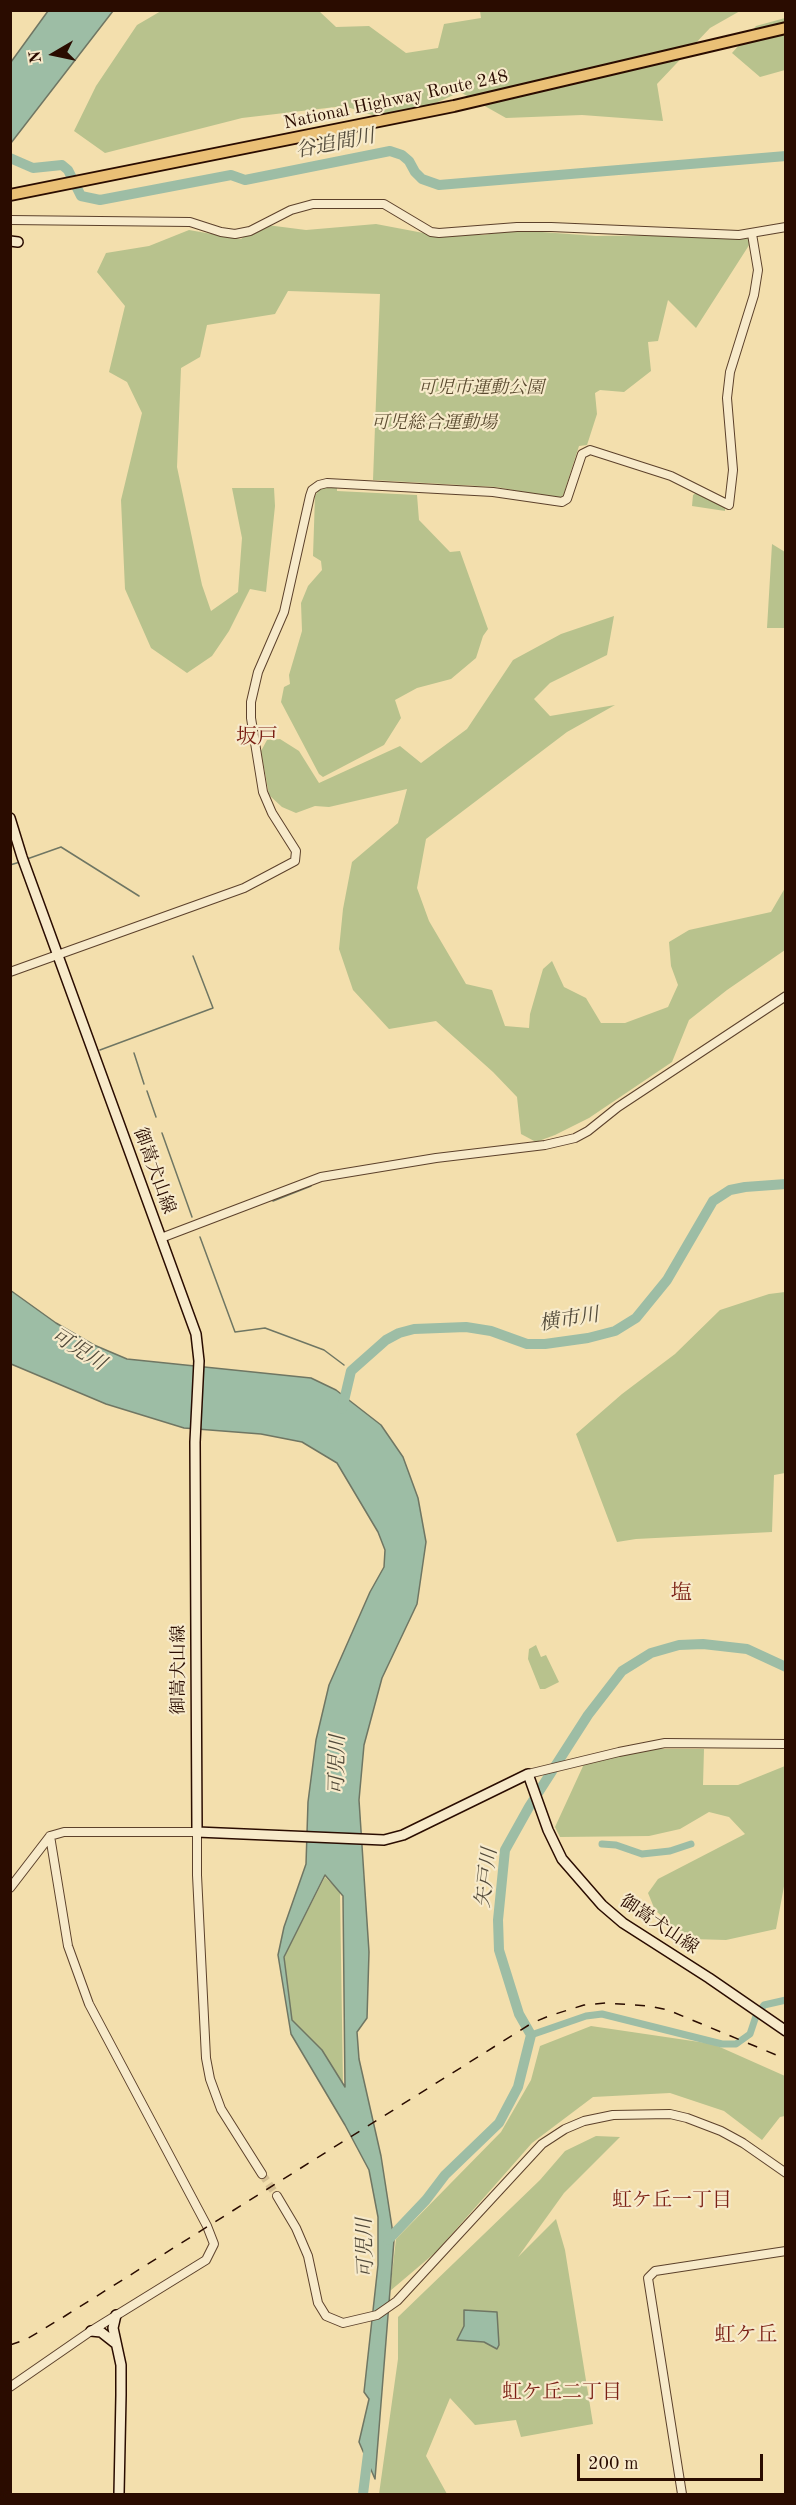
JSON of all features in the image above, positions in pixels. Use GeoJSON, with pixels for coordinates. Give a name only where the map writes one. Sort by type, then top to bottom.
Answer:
{"type":"FeatureCollection","features":[{"type":"Feature","properties":{"kind":"highway","name":"National Highway Route 248"},"geometry":{"type":"LineString","coordinates":[[10,195],[454,106],[786,28]]}},
{"type":"Feature","properties":{"kind":"main road","name":"御嵩犬山線"},"geometry":{"type":"LineString","coordinates":[[10,818],[23,860],[196,1334],[199,1361],[195,1442],[197,1832]]}},
{"type":"Feature","properties":{"kind":"main road","name":"御嵩犬山線"},"geometry":{"type":"LineString","coordinates":[[528,1774],[562,1859],[602,1905],[623,1923],[786,2031]]}},
{"type":"Feature","properties":{"kind":"main road"},"geometry":{"type":"LineString","coordinates":[[197,1832],[368,1840],[397,1838],[528,1774]]}},
{"type":"Feature","properties":{"kind":"main road"},"geometry":{"type":"LineString","coordinates":[[116,2315],[113,2328],[121,2375],[119,2494]]}},
{"type":"Feature","properties":{"kind":"main road"},"geometry":{"type":"LineString","coordinates":[[91,2331],[101,2332],[115,2343]]}},
{"type":"Feature","properties":{"kind":"street"},"geometry":{"type":"LineString","coordinates":[[10,220],[190,222],[235,234],[250,231],[291,210],[313,204],[384,204],[431,232],[439,233],[529,227],[752,234],[786,227]]}},
{"type":"Feature","properties":{"kind":"street"},"geometry":{"type":"LineString","coordinates":[[10,972],[244,888],[295,861],[296,851],[272,813],[263,792],[251,702],[258,672],[284,612],[310,496],[312,490],[319,484],[493,492],[562,502],[567,499],[582,454],[590,450],[671,476],[729,505],[733,470],[727,398],[730,372],[754,295],[758,270],[752,234]]}},
{"type":"Feature","properties":{"kind":"street"},"geometry":{"type":"LineString","coordinates":[[161,1238],[321,1177],[436,1158],[545,1145],[575,1138],[786,996]]}},
{"type":"Feature","properties":{"kind":"street"},"geometry":{"type":"LineString","coordinates":[[528,1774],[665,1743],[786,1744]]}},
{"type":"Feature","properties":{"kind":"street"},"geometry":{"type":"LineString","coordinates":[[10,1888],[50,1836],[64,1832],[197,1832],[206,2058],[210,2079],[221,2109],[262,2174]]}},
{"type":"Feature","properties":{"kind":"street"},"geometry":{"type":"LineString","coordinates":[[10,2387],[91,2331],[206,2260],[214,2244],[207,2226],[89,2004],[68,1946],[50,1836]]}},
{"type":"Feature","properties":{"kind":"street"},"geometry":{"type":"LineString","coordinates":[[277,2196],[296,2228],[308,2256],[318,2303],[326,2316],[343,2323],[366,2319],[386,2310],[414,2284],[542,2144],[565,2129],[584,2121],[613,2115],[670,2114],[687,2118],[735,2139],[786,2173]]}},
{"type":"Feature","properties":{"kind":"street"},"geometry":{"type":"LineString","coordinates":[[682,2494],[648,2278],[655,2271],[786,2251]]}},
{"type":"Feature","properties":{"kind":"green space"},"geometry":{"type":"Polygon","coordinates":[[[161,11],[319,11],[336,27],[369,26],[406,53],[438,48],[444,24],[481,18],[480,11],[740,11],[710,28],[657,84],[663,121],[582,115],[506,118],[460,92],[394,122],[344,106],[242,118],[105,153],[74,131],[96,86],[137,25],[161,11]]]}},
{"type":"Feature","properties":{"kind":"green space"},"geometry":{"type":"Polygon","coordinates":[[[785,18],[785,70],[760,77],[732,53],[756,26],[785,18]]]}},
{"type":"Feature","properties":{"kind":"green space"},"geometry":{"type":"Polygon","coordinates":[[[259,224],[306,230],[376,224],[434,235],[483,235],[515,230],[596,236],[686,235],[753,239],[696,328],[668,300],[658,341],[648,342],[651,371],[624,392],[600,390],[595,393],[597,414],[587,445],[579,446],[563,496],[559,498],[496,487],[373,480],[380,294],[288,291],[275,314],[207,325],[200,357],[181,368],[177,467],[202,585],[211,611],[238,592],[242,538],[232,488],[274,488],[275,506],[266,592],[250,589],[229,631],[212,656],[187,673],[151,648],[125,589],[121,500],[142,413],[127,382],[109,372],[125,306],[97,272],[106,253],[149,246],[189,230],[241,239],[259,224]]]}},
{"type":"Feature","properties":{"kind":"green space"},"geometry":{"type":"Polygon","coordinates":[[[337,487],[337,491],[417,495],[419,520],[450,552],[460,551],[488,629],[483,636],[476,658],[451,679],[417,688],[395,700],[401,718],[384,745],[323,777],[319,774],[281,702],[284,687],[290,684],[289,675],[302,631],[301,603],[308,586],[322,570],[321,561],[313,556],[315,496],[319,489],[337,487]]]}},
{"type":"Feature","properties":{"kind":"green space"},"geometry":{"type":"Polygon","coordinates":[[[697,492],[725,508],[725,511],[692,506],[693,495],[697,492]]]}},
{"type":"Feature","properties":{"kind":"green space"},"geometry":{"type":"Polygon","coordinates":[[[772,544],[785,552],[785,628],[767,628],[772,544]]]}},
{"type":"Feature","properties":{"kind":"green space"},"geometry":{"type":"Polygon","coordinates":[[[614,616],[607,655],[550,683],[534,699],[550,716],[615,705],[567,732],[426,839],[417,888],[429,921],[466,984],[492,990],[505,1026],[529,1028],[530,1014],[543,969],[552,961],[564,987],[586,998],[601,1023],[625,1023],[668,1007],[678,985],[671,966],[669,942],[689,930],[771,912],[785,888],[785,950],[727,990],[689,1020],[672,1062],[589,1118],[536,1142],[521,1134],[517,1097],[493,1072],[436,1021],[389,1029],[353,990],[339,949],[343,909],[352,862],[398,823],[407,789],[329,807],[315,806],[296,813],[282,807],[269,795],[261,751],[267,740],[280,739],[299,751],[319,783],[400,746],[421,763],[467,729],[513,660],[561,634],[614,616]]]}},
{"type":"Feature","properties":{"kind":"green space"},"geometry":{"type":"Polygon","coordinates":[[[785,1292],[785,1473],[774,1475],[772,1532],[617,1542],[576,1434],[622,1394],[675,1354],[720,1310],[769,1294],[785,1292]]]}},
{"type":"Feature","properties":{"kind":"green space"},"geometry":{"type":"Polygon","coordinates":[[[536,1645],[541,1657],[546,1655],[559,1682],[545,1689],[540,1689],[528,1659],[529,1649],[536,1645]]]}},
{"type":"Feature","properties":{"kind":"green space"},"geometry":{"type":"Polygon","coordinates":[[[650,1749],[704,1749],[703,1785],[738,1785],[785,1766],[785,1881],[776,1929],[726,1940],[692,1939],[655,1910],[648,1893],[658,1879],[745,1834],[729,1817],[709,1812],[680,1829],[649,1836],[560,1837],[555,1827],[584,1764],[650,1749]]]}},
{"type":"Feature","properties":{"kind":"green space"},"geometry":{"type":"Polygon","coordinates":[[[325,1877],[340,1892],[343,2086],[322,2050],[292,2020],[284,1957],[325,1877]]]}},
{"type":"Feature","properties":{"kind":"green space"},"geometry":{"type":"Polygon","coordinates":[[[591,2026],[713,2044],[785,2076],[785,2116],[780,2117],[762,2140],[724,2111],[670,2093],[593,2097],[532,2143],[436,2252],[390,2291],[396,2239],[501,2132],[531,2080],[540,2046],[591,2026]]]}},
{"type":"Feature","properties":{"kind":"green space"},"geometry":{"type":"Polygon","coordinates":[[[596,2136],[620,2137],[564,2193],[518,2257],[556,2219],[565,2250],[593,2424],[521,2437],[516,2420],[475,2425],[450,2398],[426,2456],[447,2494],[379,2494],[398,2359],[398,2317],[540,2180],[565,2151],[596,2136]]]}},
{"type":"Feature","properties":{"kind":"water"},"geometry":{"type":"Polygon","coordinates":[[[48,11],[113,11],[11,143],[11,62],[48,11]]]}},
{"type":"Feature","properties":{"kind":"water"},"geometry":{"type":"Polygon","coordinates":[[[10,1290],[56,1323],[94,1345],[127,1359],[311,1378],[336,1390],[381,1425],[403,1457],[418,1498],[426,1542],[417,1604],[382,1678],[364,1745],[359,1800],[369,1952],[367,2018],[357,2032],[359,2059],[381,2156],[394,2240],[375,2479],[359,2442],[369,2399],[364,2392],[378,2265],[378,2217],[369,2170],[291,2034],[278,1955],[284,1927],[306,1864],[308,1802],[316,1740],[329,1685],[370,1592],[384,1567],[385,1550],[378,1532],[337,1463],[302,1442],[261,1434],[184,1428],[106,1404],[11,1364],[10,1290]],[[325,1875],[284,1957],[292,2020],[322,2050],[345,2087],[343,1896],[325,1875]]]}},
{"type":"Feature","properties":{"kind":"water"},"geometry":{"type":"Polygon","coordinates":[[[464,2310],[497,2312],[499,2345],[497,2349],[484,2342],[457,2340],[464,2326],[464,2310]]]}},
{"type":"Feature","properties":{"kind":"waterway","name":"谷追間川"},"geometry":{"type":"LineString","coordinates":[[10,158],[33,168],[62,165],[68,170],[81,196],[100,200],[231,175],[245,180],[390,151],[402,155],[409,161],[422,179],[439,185],[786,156]]}},
{"type":"Feature","properties":{"kind":"waterway"},"geometry":{"type":"LineString","coordinates":[[27,859],[61,847],[139,896]]}},
{"type":"Feature","properties":{"kind":"waterway"},"geometry":{"type":"LineString","coordinates":[[10,865],[20,862]]}},
{"type":"Feature","properties":{"kind":"waterway"},"geometry":{"type":"LineString","coordinates":[[100,1050],[213,1008],[193,956]]}},
{"type":"Feature","properties":{"kind":"waterway"},"geometry":{"type":"LineString","coordinates":[[134,1053],[144,1084]]}},
{"type":"Feature","properties":{"kind":"waterway"},"geometry":{"type":"LineString","coordinates":[[147,1091],[156,1117]]}},
{"type":"Feature","properties":{"kind":"waterway"},"geometry":{"type":"LineString","coordinates":[[162,1133],[192,1217]]}},
{"type":"Feature","properties":{"kind":"waterway","name":"横市川"},"geometry":{"type":"LineString","coordinates":[[342,1409],[351,1371],[386,1340],[399,1333],[414,1329],[466,1327],[491,1331],[527,1344],[545,1344],[588,1338],[615,1331],[636,1318],[667,1280],[713,1201],[730,1190],[786,1184]]}},
{"type":"Feature","properties":{"kind":"waterway"},"geometry":{"type":"LineString","coordinates":[[273,1201],[311,1186]]}},
{"type":"Feature","properties":{"kind":"waterway"},"geometry":{"type":"LineString","coordinates":[[200,1237],[235,1332],[265,1328],[324,1350],[344,1365]]}},
{"type":"Feature","properties":{"kind":"waterway","name":"矢戸川"},"geometry":{"type":"LineString","coordinates":[[388,2240],[426,2200],[445,2175],[499,2123],[518,2087],[531,2035],[519,2014],[499,1950],[498,1920],[505,1850],[529,1807],[588,1715],[622,1671],[651,1653],[679,1645],[703,1644],[747,1649],[786,1667]]}},
{"type":"Feature","properties":{"kind":"waterway"},"geometry":{"type":"LineString","coordinates":[[602,1844],[616,1845],[642,1854],[670,1851],[691,1844]]}},
{"type":"Feature","properties":{"kind":"waterway"},"geometry":{"type":"LineString","coordinates":[[531,2035],[586,2016],[602,2014],[722,2044],[736,2044],[750,2034],[756,2016],[764,2005],[786,2000]]}},
{"type":"Feature","properties":{"kind":"waterway","name":"可児川"},"geometry":{"type":"LineString","coordinates":[[363,2494],[369,2446]]}},
{"type":"Feature","properties":{"kind":"tunnel"},"geometry":{"type":"LineString","coordinates":[[262,2174],[277,2196]]}},
{"type":"Feature","properties":{"kind":"railway"},"geometry":{"type":"LineString","coordinates":[[10,2345],[27,2339],[65,2316],[532,2023],[549,2016],[584,2005],[606,2003],[649,2006],[668,2010],[786,2059]]}},
{"type":"Feature","properties":{"kind":"district","name":"坂戸"},"geometry":{"type":"Point","coordinates":[257,737]}},
{"type":"Feature","properties":{"kind":"district","name":"塩"},"geometry":{"type":"Point","coordinates":[681,1593]}},
{"type":"Feature","properties":{"kind":"district","name":"虹ケ丘一丁目"},"geometry":{"type":"Point","coordinates":[672,2201]}},
{"type":"Feature","properties":{"kind":"district","name":"虹ケ丘"},"geometry":{"type":"Point","coordinates":[746,2335]}},
{"type":"Feature","properties":{"kind":"district","name":"虹ケ丘二丁目"},"geometry":{"type":"Point","coordinates":[562,2393]}},
{"type":"Feature","properties":{"kind":"park label","name":"可児市運動公園"},"geometry":{"type":"Point","coordinates":[481,388]}},
{"type":"Feature","properties":{"kind":"park label","name":"可児総合運動場"},"geometry":{"type":"Point","coordinates":[434,423]}}]}
